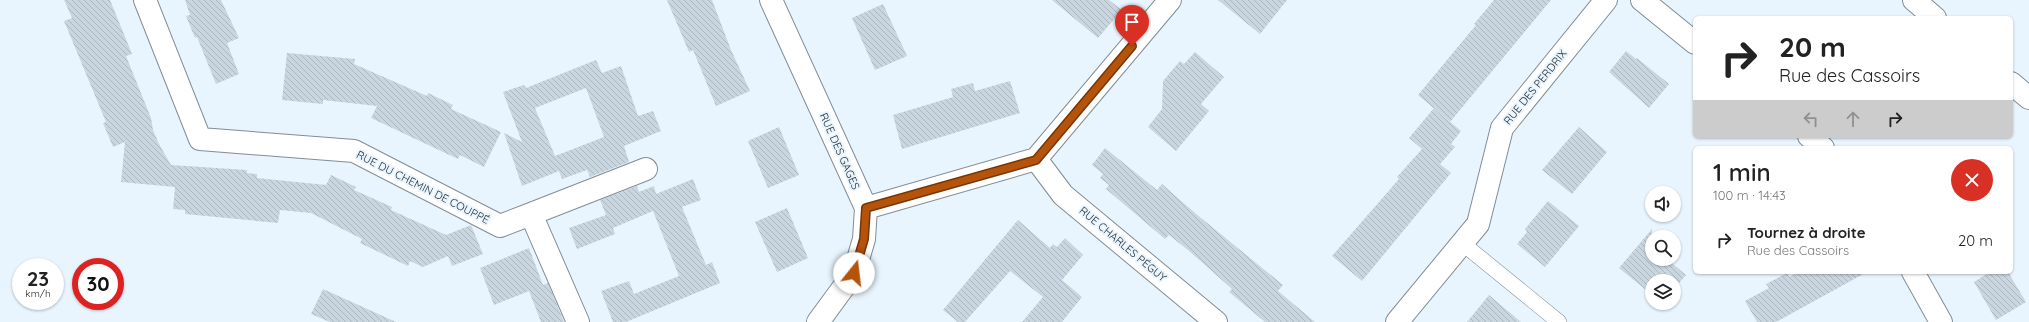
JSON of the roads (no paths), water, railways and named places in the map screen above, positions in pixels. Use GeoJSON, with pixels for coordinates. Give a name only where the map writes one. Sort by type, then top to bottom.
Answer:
{"type":"FeatureCollection","features":[{"type":"Feature","properties":{"kind":"street","name":"RUE DU CHEMIN DE COUPPÉ"},"geometry":{"type":"LineString","coordinates":[[145,0],[200,139],[354,151],[500,226],[531,214]]}},
{"type":"Feature","properties":{"kind":"street","name":"RUE DES GAGES"},"geometry":{"type":"LineString","coordinates":[[771,0],[866,208],[864,239],[854,273],[818,322]]}},
{"type":"Feature","properties":{"kind":"street"},"geometry":{"type":"LineString","coordinates":[[866,208],[1036,160],[1170,0]]}},
{"type":"Feature","properties":{"kind":"street","name":"RUE DES PERDRIX"},"geometry":{"type":"LineString","coordinates":[[1397,322],[1478,224],[1502,128],[1606,0]]}},
{"type":"Feature","properties":{"kind":"street"},"geometry":{"type":"LineString","coordinates":[[1642,0],[1693,41]]}},
{"type":"Feature","properties":{"kind":"street"},"geometry":{"type":"LineString","coordinates":[[1914,0],[1933,16]]}},
{"type":"Feature","properties":{"kind":"street"},"geometry":{"type":"LineString","coordinates":[[2013,85],[2029,98]]}},
{"type":"Feature","properties":{"kind":"street"},"geometry":{"type":"LineString","coordinates":[[1811,138],[1821,146]]}},
{"type":"Feature","properties":{"kind":"street","name":"RUE CHARLES PÉGUY"},"geometry":{"type":"LineString","coordinates":[[1036,160],[1063,195],[1216,322]]}},
{"type":"Feature","properties":{"kind":"street"},"geometry":{"type":"LineString","coordinates":[[578,322],[531,214],[646,169]]}},
{"type":"Feature","properties":{"kind":"street"},"geometry":{"type":"LineString","coordinates":[[1914,274],[1941,322]]}},
{"type":"Feature","properties":{"kind":"lane"},"geometry":{"type":"LineString","coordinates":[[1462,243],[1559,322]]}}]}
